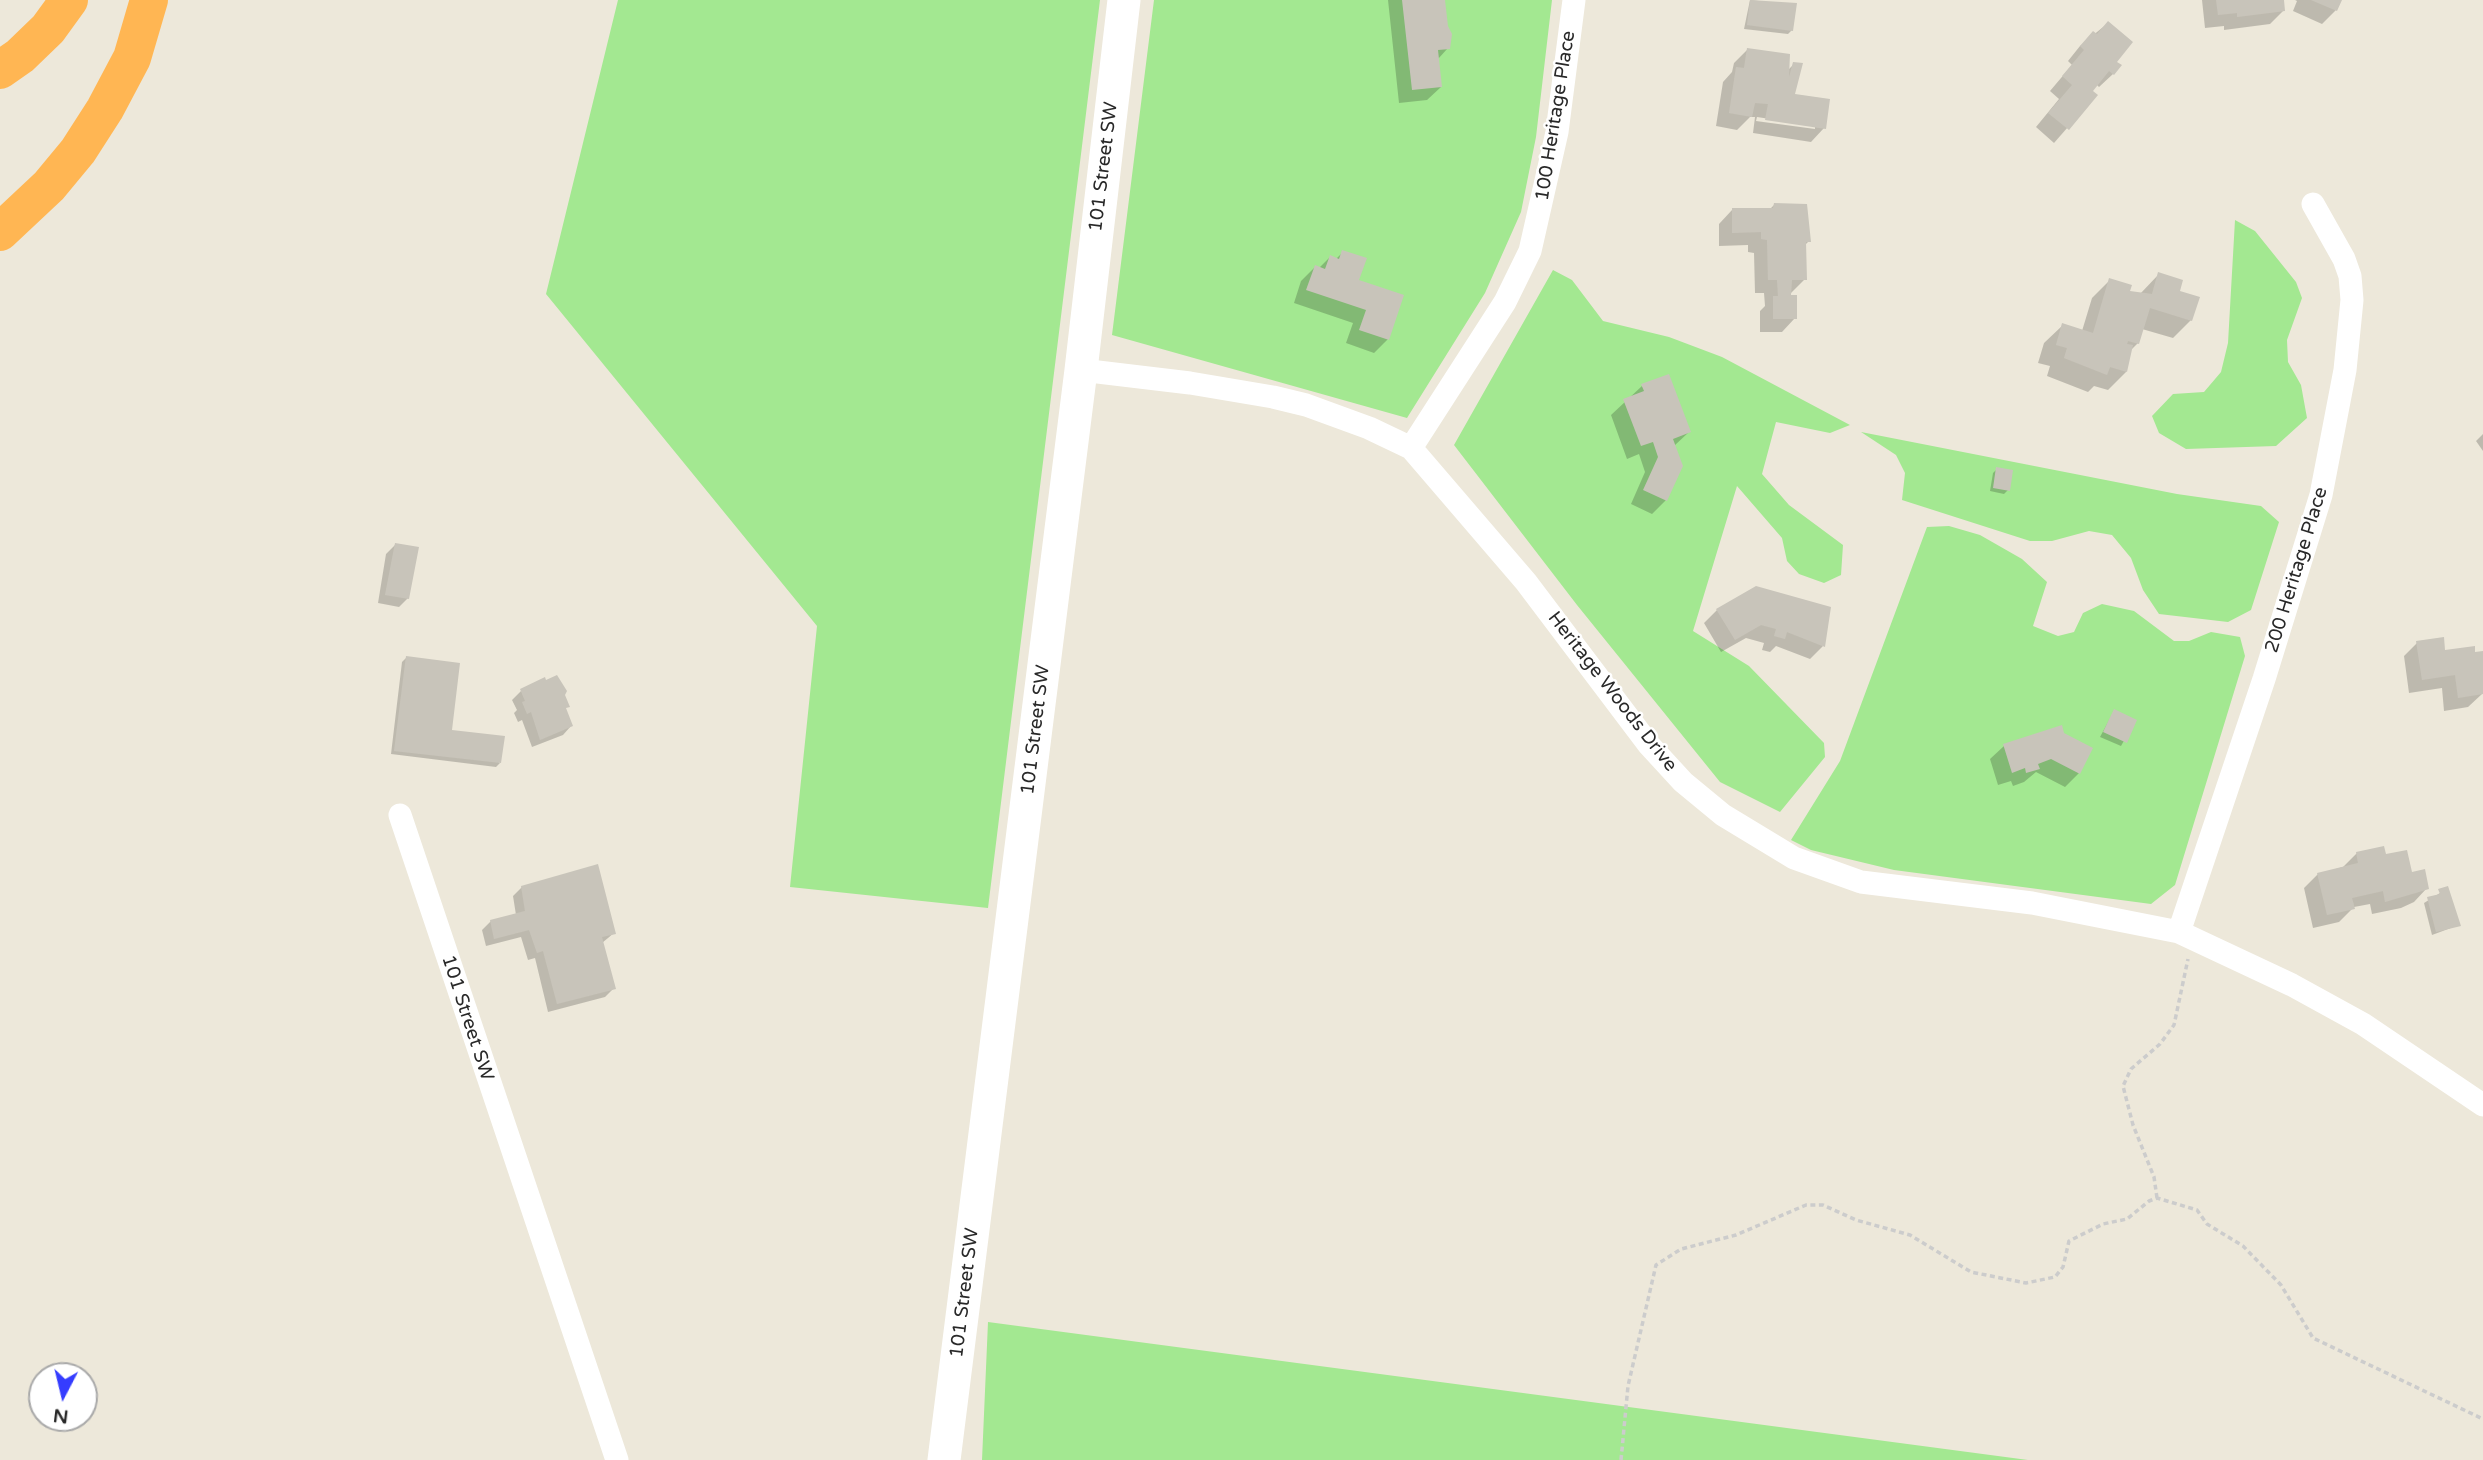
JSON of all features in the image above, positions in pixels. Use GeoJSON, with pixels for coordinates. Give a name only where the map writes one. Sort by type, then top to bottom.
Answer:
{"type":"FeatureCollection","features":[{"type":"Feature","properties":{"kind":"highway"},"geometry":{"type":"LineString","coordinates":[[0,70],[20,56],[48,29],[69,0]]}},
{"type":"Feature","properties":{"kind":"highway"},"geometry":{"type":"LineString","coordinates":[[0,232],[49,186],[92,130],[132,58],[149,0]]}},
{"type":"Feature","properties":{"kind":"street","name":"101 Street SW"},"geometry":{"type":"LineString","coordinates":[[944,1460],[1081,370],[1124,0]]}},
{"type":"Feature","properties":{"kind":"street","name":"100 Heritage Place"},"geometry":{"type":"LineString","coordinates":[[1411,449],[1505,302],[1530,251],[1557,132],[1574,0]]}},
{"type":"Feature","properties":{"kind":"street","name":"200 Heritage Place"},"geometry":{"type":"LineString","coordinates":[[2186,936],[2321,495],[2343,383],[2352,300],[2350,276],[2344,259],[2313,204]]}},
{"type":"Feature","properties":{"kind":"street","name":"Heritage Woods Drive"},"geometry":{"type":"LineString","coordinates":[[1081,370],[1190,383],[1273,397],[1346,419],[1411,449],[1526,582],[1649,745],[1683,782],[1759,839],[1794,858],[1861,882],[2032,903],[2186,936],[2292,985],[2363,1024],[2483,1105]]}},
{"type":"Feature","properties":{"kind":"street","name":"101 Street SW"},"geometry":{"type":"LineString","coordinates":[[400,815],[617,1460]]}},
{"type":"Feature","properties":{"kind":"path"},"geometry":{"type":"LineString","coordinates":[[2157,1198],[2154,1177],[2133,1125],[2123,1086],[2131,1069],[2160,1044],[2174,1026],[2186,936]]}},
{"type":"Feature","properties":{"kind":"path"},"geometry":{"type":"LineString","coordinates":[[2157,1198],[2197,1210],[2207,1224],[2243,1247],[2281,1285],[2313,1338],[2483,1419]]}},
{"type":"Feature","properties":{"kind":"path"},"geometry":{"type":"LineString","coordinates":[[1621,1460],[1628,1386],[1656,1265],[1681,1249],[1736,1235],[1806,1205],[1824,1205],[1856,1220],[1910,1235],[1971,1272],[2039,1283],[2059,1274],[2069,1241],[2103,1224],[2127,1219],[2157,1198]]}},
{"type":"Feature","properties":{"kind":"green space"},"geometry":{"type":"Polygon","coordinates":[[[618,0],[1100,0],[988,908],[790,887],[817,626],[546,294],[618,0]]]}},
{"type":"Feature","properties":{"kind":"green space"},"geometry":{"type":"Polygon","coordinates":[[[1154,0],[1552,0],[1536,137],[1521,212],[1485,293],[1407,418],[1112,335],[1154,0]]]}},
{"type":"Feature","properties":{"kind":"green space"},"geometry":{"type":"Polygon","coordinates":[[[2235,220],[2255,231],[2296,282],[2302,298],[2287,340],[2288,362],[2301,385],[2307,418],[2276,446],[2186,449],[2159,433],[2152,416],[2173,394],[2204,392],[2221,372],[2228,343],[2235,220]]]}},
{"type":"Feature","properties":{"kind":"green space"},"geometry":{"type":"Polygon","coordinates":[[[1553,270],[1572,280],[1603,321],[1669,337],[1722,357],[1850,425],[1830,433],[1776,422],[1762,474],[1789,505],[1843,545],[1841,575],[1824,583],[1799,574],[1787,561],[1782,538],[1737,486],[1693,631],[1749,666],[1824,743],[1825,757],[1780,812],[1720,782],[1577,605],[1454,445],[1553,270]]]}},
{"type":"Feature","properties":{"kind":"green space"},"geometry":{"type":"Polygon","coordinates":[[[1861,432],[2177,494],[2261,506],[2279,522],[2251,610],[2228,622],[2159,614],[2143,590],[2131,558],[2112,535],[2089,531],[2052,541],[2030,541],[1902,500],[1905,473],[1896,455],[1861,432]]]}},
{"type":"Feature","properties":{"kind":"green space"},"geometry":{"type":"Polygon","coordinates":[[[1949,526],[1980,535],[2022,559],[2047,582],[2033,626],[2058,636],[2074,632],[2083,613],[2102,604],[2134,611],[2174,641],[2189,641],[2211,632],[2240,637],[2245,656],[2175,885],[2151,904],[1894,870],[1811,850],[1791,840],[1840,761],[1927,527],[1949,526]]]}},
{"type":"Feature","properties":{"kind":"green space"},"geometry":{"type":"Polygon","coordinates":[[[988,1322],[2028,1460],[982,1460],[988,1322]]]}},
{"type":"Feature","properties":{"kind":"building"},"geometry":{"type":"Polygon","coordinates":[[[1402,0],[1445,0],[1448,26],[1452,34],[1450,49],[1438,50],[1442,87],[1412,90],[1402,0]]]}},
{"type":"Feature","properties":{"kind":"building"},"geometry":{"type":"Polygon","coordinates":[[[1750,0],[1797,3],[1793,31],[1747,25],[1750,0]]]}},
{"type":"Feature","properties":{"kind":"building"},"geometry":{"type":"Polygon","coordinates":[[[2216,0],[2284,0],[2285,11],[2237,17],[2237,13],[2218,15],[2216,0]]]}},
{"type":"Feature","properties":{"kind":"building"},"geometry":{"type":"Polygon","coordinates":[[[2311,0],[2342,0],[2337,11],[2311,0]]]}},
{"type":"Feature","properties":{"kind":"building"},"geometry":{"type":"Polygon","coordinates":[[[2108,21],[2133,42],[2117,62],[2122,65],[2114,75],[2109,71],[2093,91],[2098,95],[2069,130],[2048,113],[2072,85],[2062,76],[2084,50],[2080,46],[2093,31],[2097,34],[2108,21]]]}},
{"type":"Feature","properties":{"kind":"building"},"geometry":{"type":"Polygon","coordinates":[[[1747,48],[1790,54],[1789,77],[1793,62],[1803,63],[1795,94],[1830,99],[1826,129],[1765,120],[1768,104],[1755,103],[1752,117],[1729,113],[1736,67],[1744,68],[1747,48]]]}},
{"type":"Feature","properties":{"kind":"building"},"geometry":{"type":"Polygon","coordinates":[[[1774,203],[1807,204],[1811,242],[1806,242],[1807,280],[1792,280],[1791,295],[1797,295],[1797,319],[1773,319],[1773,296],[1778,296],[1777,280],[1768,280],[1767,240],[1761,239],[1761,232],[1732,233],[1732,208],[1773,208],[1774,203]]]}},
{"type":"Feature","properties":{"kind":"building"},"geometry":{"type":"Polygon","coordinates":[[[1342,250],[1367,258],[1359,280],[1404,295],[1389,340],[1359,330],[1366,310],[1306,290],[1315,265],[1325,269],[1330,255],[1339,259],[1342,250]]]}},
{"type":"Feature","properties":{"kind":"building"},"geometry":{"type":"Polygon","coordinates":[[[2158,272],[2183,280],[2180,291],[2200,297],[2192,321],[2150,308],[2139,344],[2128,341],[2127,344],[2133,345],[2127,372],[2110,367],[2107,375],[2064,358],[2067,348],[2056,345],[2062,323],[2093,333],[2109,278],[2132,285],[2130,291],[2152,294],[2158,272]]]}},
{"type":"Feature","properties":{"kind":"building"},"geometry":{"type":"Polygon","coordinates":[[[1669,374],[1691,432],[1673,439],[1683,466],[1667,501],[1643,490],[1658,457],[1653,442],[1641,446],[1623,399],[1644,391],[1641,384],[1669,374]]]}},
{"type":"Feature","properties":{"kind":"building"},"geometry":{"type":"Polygon","coordinates":[[[1996,467],[2013,470],[2010,491],[1993,488],[1996,467]]]}},
{"type":"Feature","properties":{"kind":"building"},"geometry":{"type":"Polygon","coordinates":[[[395,543],[419,547],[409,599],[385,595],[395,543]]]}},
{"type":"Feature","properties":{"kind":"building"},"geometry":{"type":"Polygon","coordinates":[[[1756,586],[1831,607],[1825,647],[1787,632],[1785,639],[1774,636],[1776,629],[1761,625],[1735,640],[1716,609],[1756,586]]]}},
{"type":"Feature","properties":{"kind":"building"},"geometry":{"type":"Polygon","coordinates":[[[2444,637],[2445,650],[2475,646],[2475,652],[2483,651],[2483,694],[2458,698],[2455,675],[2422,680],[2416,641],[2444,637]]]}},
{"type":"Feature","properties":{"kind":"building"},"geometry":{"type":"Polygon","coordinates":[[[406,656],[460,663],[452,730],[505,736],[501,763],[394,751],[406,656]]]}},
{"type":"Feature","properties":{"kind":"building"},"geometry":{"type":"Polygon","coordinates":[[[557,675],[567,691],[565,695],[570,707],[566,708],[573,726],[540,740],[531,712],[527,714],[522,702],[525,701],[520,689],[545,677],[546,680],[557,675]]]}},
{"type":"Feature","properties":{"kind":"building"},"geometry":{"type":"Polygon","coordinates":[[[2114,709],[2137,720],[2127,743],[2103,732],[2114,709]]]}},
{"type":"Feature","properties":{"kind":"building"},"geometry":{"type":"Polygon","coordinates":[[[2062,725],[2064,733],[2093,748],[2080,774],[2051,759],[2038,764],[2040,769],[2026,773],[2025,768],[2012,773],[2003,744],[2062,725]]]}},
{"type":"Feature","properties":{"kind":"building"},"geometry":{"type":"Polygon","coordinates":[[[2384,846],[2386,854],[2407,850],[2412,872],[2425,869],[2429,889],[2385,902],[2383,891],[2352,898],[2355,909],[2327,915],[2317,873],[2358,863],[2356,852],[2384,846]]]}},
{"type":"Feature","properties":{"kind":"building"},"geometry":{"type":"Polygon","coordinates":[[[598,864],[616,934],[602,937],[616,989],[557,1004],[543,951],[537,953],[529,930],[494,939],[490,920],[525,911],[521,886],[598,864]]]}},
{"type":"Feature","properties":{"kind":"building"},"geometry":{"type":"Polygon","coordinates":[[[2448,886],[2461,926],[2436,932],[2427,897],[2440,894],[2438,889],[2448,886]]]}}]}
